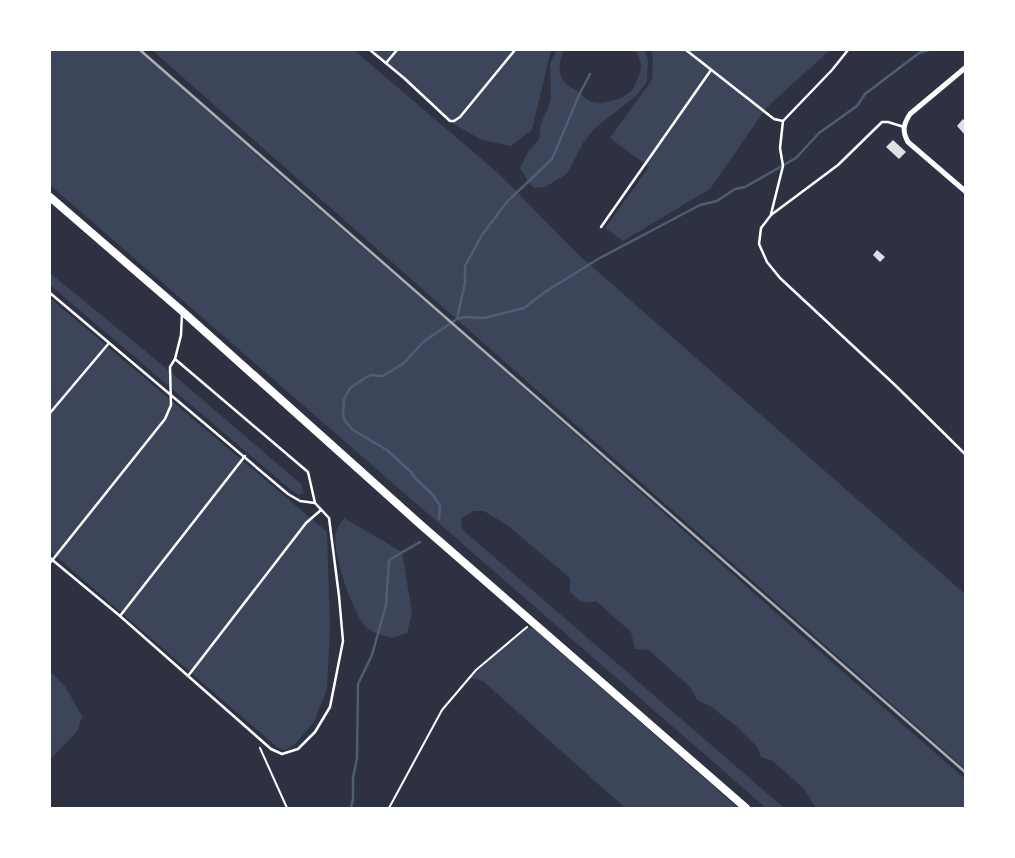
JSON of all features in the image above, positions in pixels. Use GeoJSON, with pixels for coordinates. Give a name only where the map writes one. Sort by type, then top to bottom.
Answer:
{"type":"FeatureCollection","features":[{"type":"Feature","properties":{"kind":"main road"},"geometry":{"type":"LineString","coordinates":[[50,197],[182,311],[414,519],[746,808]]}},
{"type":"Feature","properties":{"kind":"street"},"geometry":{"type":"LineString","coordinates":[[965,68],[910,114],[903,133],[908,142],[965,191]]}},
{"type":"Feature","properties":{"kind":"lane"},"geometry":{"type":"LineString","coordinates":[[370,50],[450,120],[454,121],[460,117],[515,50]]}},
{"type":"Feature","properties":{"kind":"lane"},"geometry":{"type":"LineString","coordinates":[[386,63],[397,50]]}},
{"type":"Feature","properties":{"kind":"lane"},"geometry":{"type":"LineString","coordinates":[[686,50],[774,119],[783,122]]}},
{"type":"Feature","properties":{"kind":"lane"},"geometry":{"type":"LineString","coordinates":[[771,215],[784,166],[780,148],[783,122],[832,70],[848,50]]}},
{"type":"Feature","properties":{"kind":"lane"},"geometry":{"type":"LineString","coordinates":[[601,226],[711,70]]}},
{"type":"Feature","properties":{"kind":"lane"},"geometry":{"type":"LineString","coordinates":[[904,126],[882,122],[838,165],[771,215],[761,228],[759,244],[767,262],[780,278],[895,385],[965,454]]}},
{"type":"Feature","properties":{"kind":"lane"},"geometry":{"type":"LineString","coordinates":[[50,293],[288,494],[300,501],[315,503]]}},
{"type":"Feature","properties":{"kind":"lane"},"geometry":{"type":"LineString","coordinates":[[175,359],[308,472],[315,503],[329,518],[343,641],[330,707],[315,732],[298,749],[282,754],[272,749],[120,616],[51,560],[165,419],[171,405],[170,367],[175,359],[181,335],[182,311]]}},
{"type":"Feature","properties":{"kind":"lane"},"geometry":{"type":"LineString","coordinates":[[50,413],[108,342]]}},
{"type":"Feature","properties":{"kind":"lane"},"geometry":{"type":"LineString","coordinates":[[120,616],[245,456]]}},
{"type":"Feature","properties":{"kind":"lane"},"geometry":{"type":"LineString","coordinates":[[188,676],[306,523],[321,510]]}},
{"type":"Feature","properties":{"kind":"path"},"geometry":{"type":"LineString","coordinates":[[389,808],[442,710],[476,670],[533,622]]}},
{"type":"Feature","properties":{"kind":"path"},"geometry":{"type":"LineString","coordinates":[[255,734],[287,808]]}},
{"type":"Feature","properties":{"kind":"shaded area"},"geometry":{"type":"Polygon","coordinates":[[[50,50],[139,50],[965,779],[965,808],[816,808],[804,789],[773,761],[761,757],[757,747],[736,726],[710,706],[697,700],[690,687],[649,650],[635,649],[631,632],[596,601],[584,602],[573,595],[570,592],[570,578],[507,525],[484,511],[473,511],[462,518],[461,526],[464,531],[784,808],[765,807],[50,185],[50,50]]]}},
{"type":"Feature","properties":{"kind":"shaded area"},"geometry":{"type":"Polygon","coordinates":[[[152,50],[354,50],[498,173],[580,256],[965,594],[965,769],[152,50]]]}},
{"type":"Feature","properties":{"kind":"shaded area"},"geometry":{"type":"Polygon","coordinates":[[[370,50],[551,50],[532,130],[511,146],[482,140],[450,122],[370,50]]]}},
{"type":"Feature","properties":{"kind":"shaded area"},"geometry":{"type":"Polygon","coordinates":[[[557,50],[564,50],[560,66],[562,79],[590,101],[601,103],[613,101],[625,96],[633,89],[641,67],[635,50],[645,50],[648,61],[647,82],[637,95],[594,129],[583,143],[567,174],[545,187],[534,188],[520,168],[528,152],[539,139],[541,123],[551,97],[550,64],[557,50]]]}},
{"type":"Feature","properties":{"kind":"shaded area"},"geometry":{"type":"Polygon","coordinates":[[[651,50],[830,50],[767,107],[710,189],[623,241],[605,228],[649,167],[610,138],[652,80],[653,56],[651,50]]]}},
{"type":"Feature","properties":{"kind":"shaded area"},"geometry":{"type":"Polygon","coordinates":[[[50,273],[155,359],[301,484],[304,493],[299,495],[291,490],[50,285],[50,273]]]}},
{"type":"Feature","properties":{"kind":"shaded area"},"geometry":{"type":"Polygon","coordinates":[[[50,298],[327,532],[330,627],[327,689],[314,722],[295,744],[285,750],[278,748],[50,551],[50,298]]]}},
{"type":"Feature","properties":{"kind":"shaded area"},"geometry":{"type":"Polygon","coordinates":[[[344,518],[402,552],[412,613],[407,633],[392,638],[370,630],[361,621],[344,582],[335,541],[337,529],[344,518]]]}},
{"type":"Feature","properties":{"kind":"shaded area"},"geometry":{"type":"Polygon","coordinates":[[[529,627],[535,630],[738,808],[625,808],[483,681],[470,678],[519,633],[529,627]]]}},
{"type":"Feature","properties":{"kind":"shaded area"},"geometry":{"type":"Polygon","coordinates":[[[50,671],[65,686],[82,716],[78,730],[50,760],[50,671]]]}},
{"type":"Feature","properties":{"kind":"building"},"geometry":{"type":"Polygon","coordinates":[[[963,119],[965,121],[965,135],[957,126],[963,119]]]}},
{"type":"Feature","properties":{"kind":"building"},"geometry":{"type":"Polygon","coordinates":[[[893,140],[906,152],[899,159],[886,147],[893,140]]]}},
{"type":"Feature","properties":{"kind":"building"},"geometry":{"type":"Polygon","coordinates":[[[877,250],[885,257],[880,262],[873,255],[877,250]]]}},
{"type":"Feature","properties":{"kind":"waterway"},"geometry":{"type":"LineString","coordinates":[[439,519],[440,506],[433,495],[411,472],[387,450],[353,430],[345,421],[343,415],[344,399],[350,388],[371,375],[383,376],[404,363],[423,342],[457,319],[465,317],[484,318],[524,308],[545,292],[598,259],[700,205],[717,201],[735,189],[745,187],[796,158],[819,133],[857,106],[865,94],[919,53],[928,50]]}},
{"type":"Feature","properties":{"kind":"waterway"},"geometry":{"type":"LineString","coordinates":[[457,319],[465,283],[465,266],[482,235],[506,203],[552,159],[590,74]]}},
{"type":"Feature","properties":{"kind":"waterway"},"geometry":{"type":"LineString","coordinates":[[351,808],[353,778],[357,758],[358,684],[372,655],[386,605],[389,560],[420,542]]}},
{"type":"Feature","properties":{"kind":"railway"},"geometry":{"type":"LineString","coordinates":[[140,50],[965,772]]}}]}
